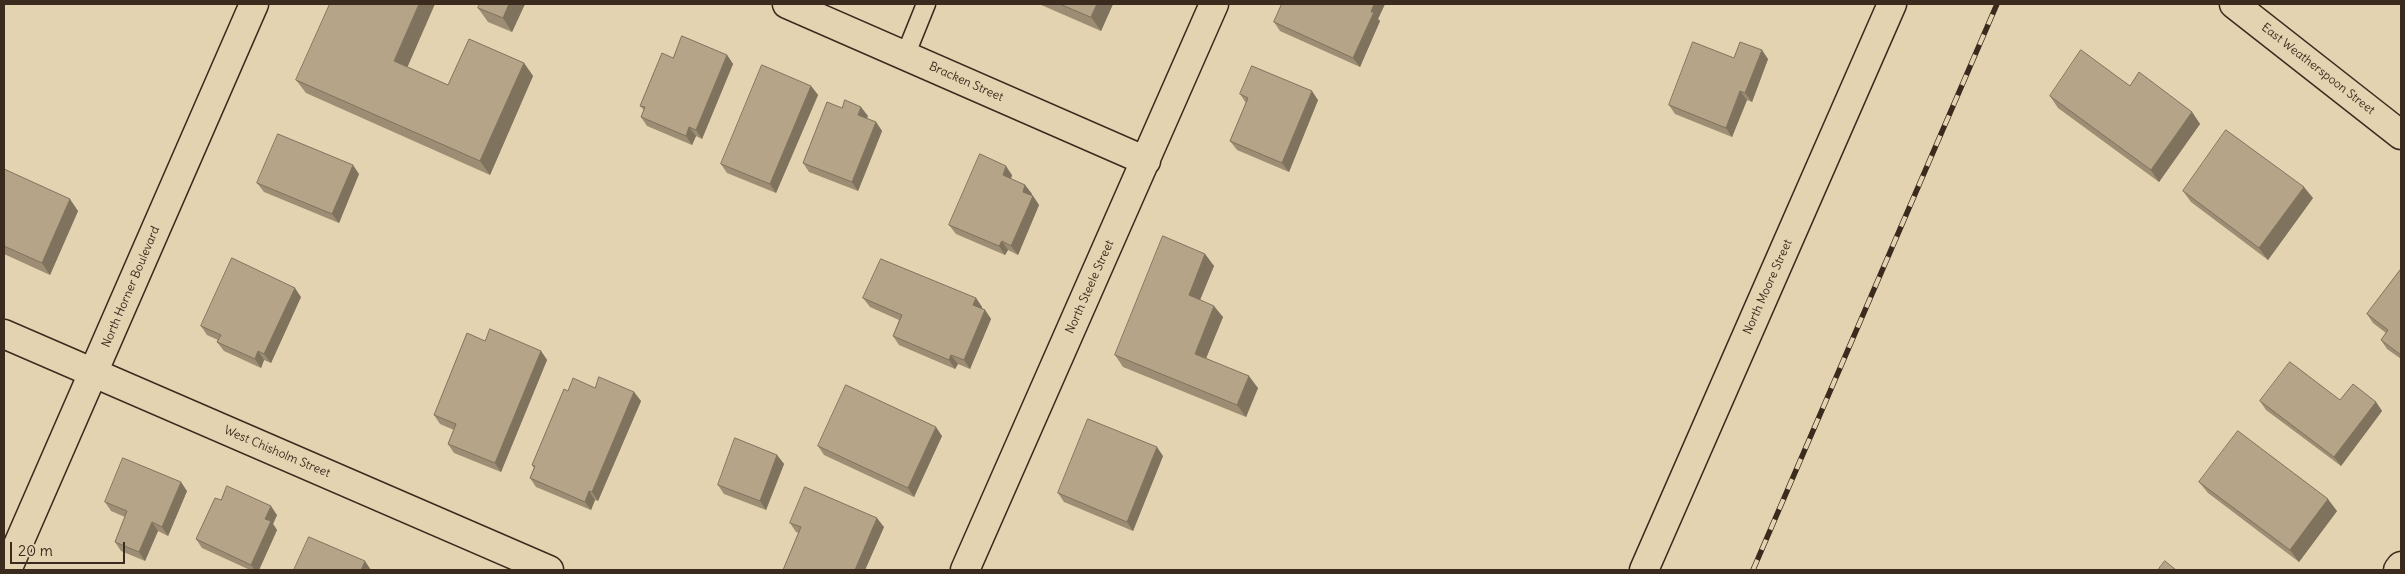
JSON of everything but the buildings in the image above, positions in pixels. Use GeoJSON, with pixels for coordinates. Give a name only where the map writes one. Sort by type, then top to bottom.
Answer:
{"type":"FeatureCollection","features":[{"type":"Feature","properties":{"kind":"street","name":"North Horner Boulevard"},"geometry":{"type":"LineString","coordinates":[[7,570],[254,4]]}},
{"type":"Feature","properties":{"kind":"street","name":"Bracken Street"},"geometry":{"type":"LineString","coordinates":[[787,4],[1146,161]]}},
{"type":"Feature","properties":{"kind":"street","name":"North Steele Street"},"geometry":{"type":"LineString","coordinates":[[965,570],[1214,4]]}},
{"type":"Feature","properties":{"kind":"street","name":"North Moore Street"},"geometry":{"type":"LineString","coordinates":[[1644,570],[1892,4]]}},
{"type":"Feature","properties":{"kind":"street","name":"East Weatherspoon Street"},"geometry":{"type":"LineString","coordinates":[[2234,4],[2401,135]]}},
{"type":"Feature","properties":{"kind":"street","name":"West Chisholm Street"},"geometry":{"type":"LineString","coordinates":[[4,334],[549,570]]}},
{"type":"Feature","properties":{"kind":"street"},"geometry":{"type":"LineString","coordinates":[[2398,570],[2401,566]]}},
{"type":"Feature","properties":{"kind":"lane"},"geometry":{"type":"LineString","coordinates":[[906,56],[926,4]]}},
{"type":"Feature","properties":{"kind":"railway"},"geometry":{"type":"LineString","coordinates":[[1753,570],[1997,4]]}}]}
